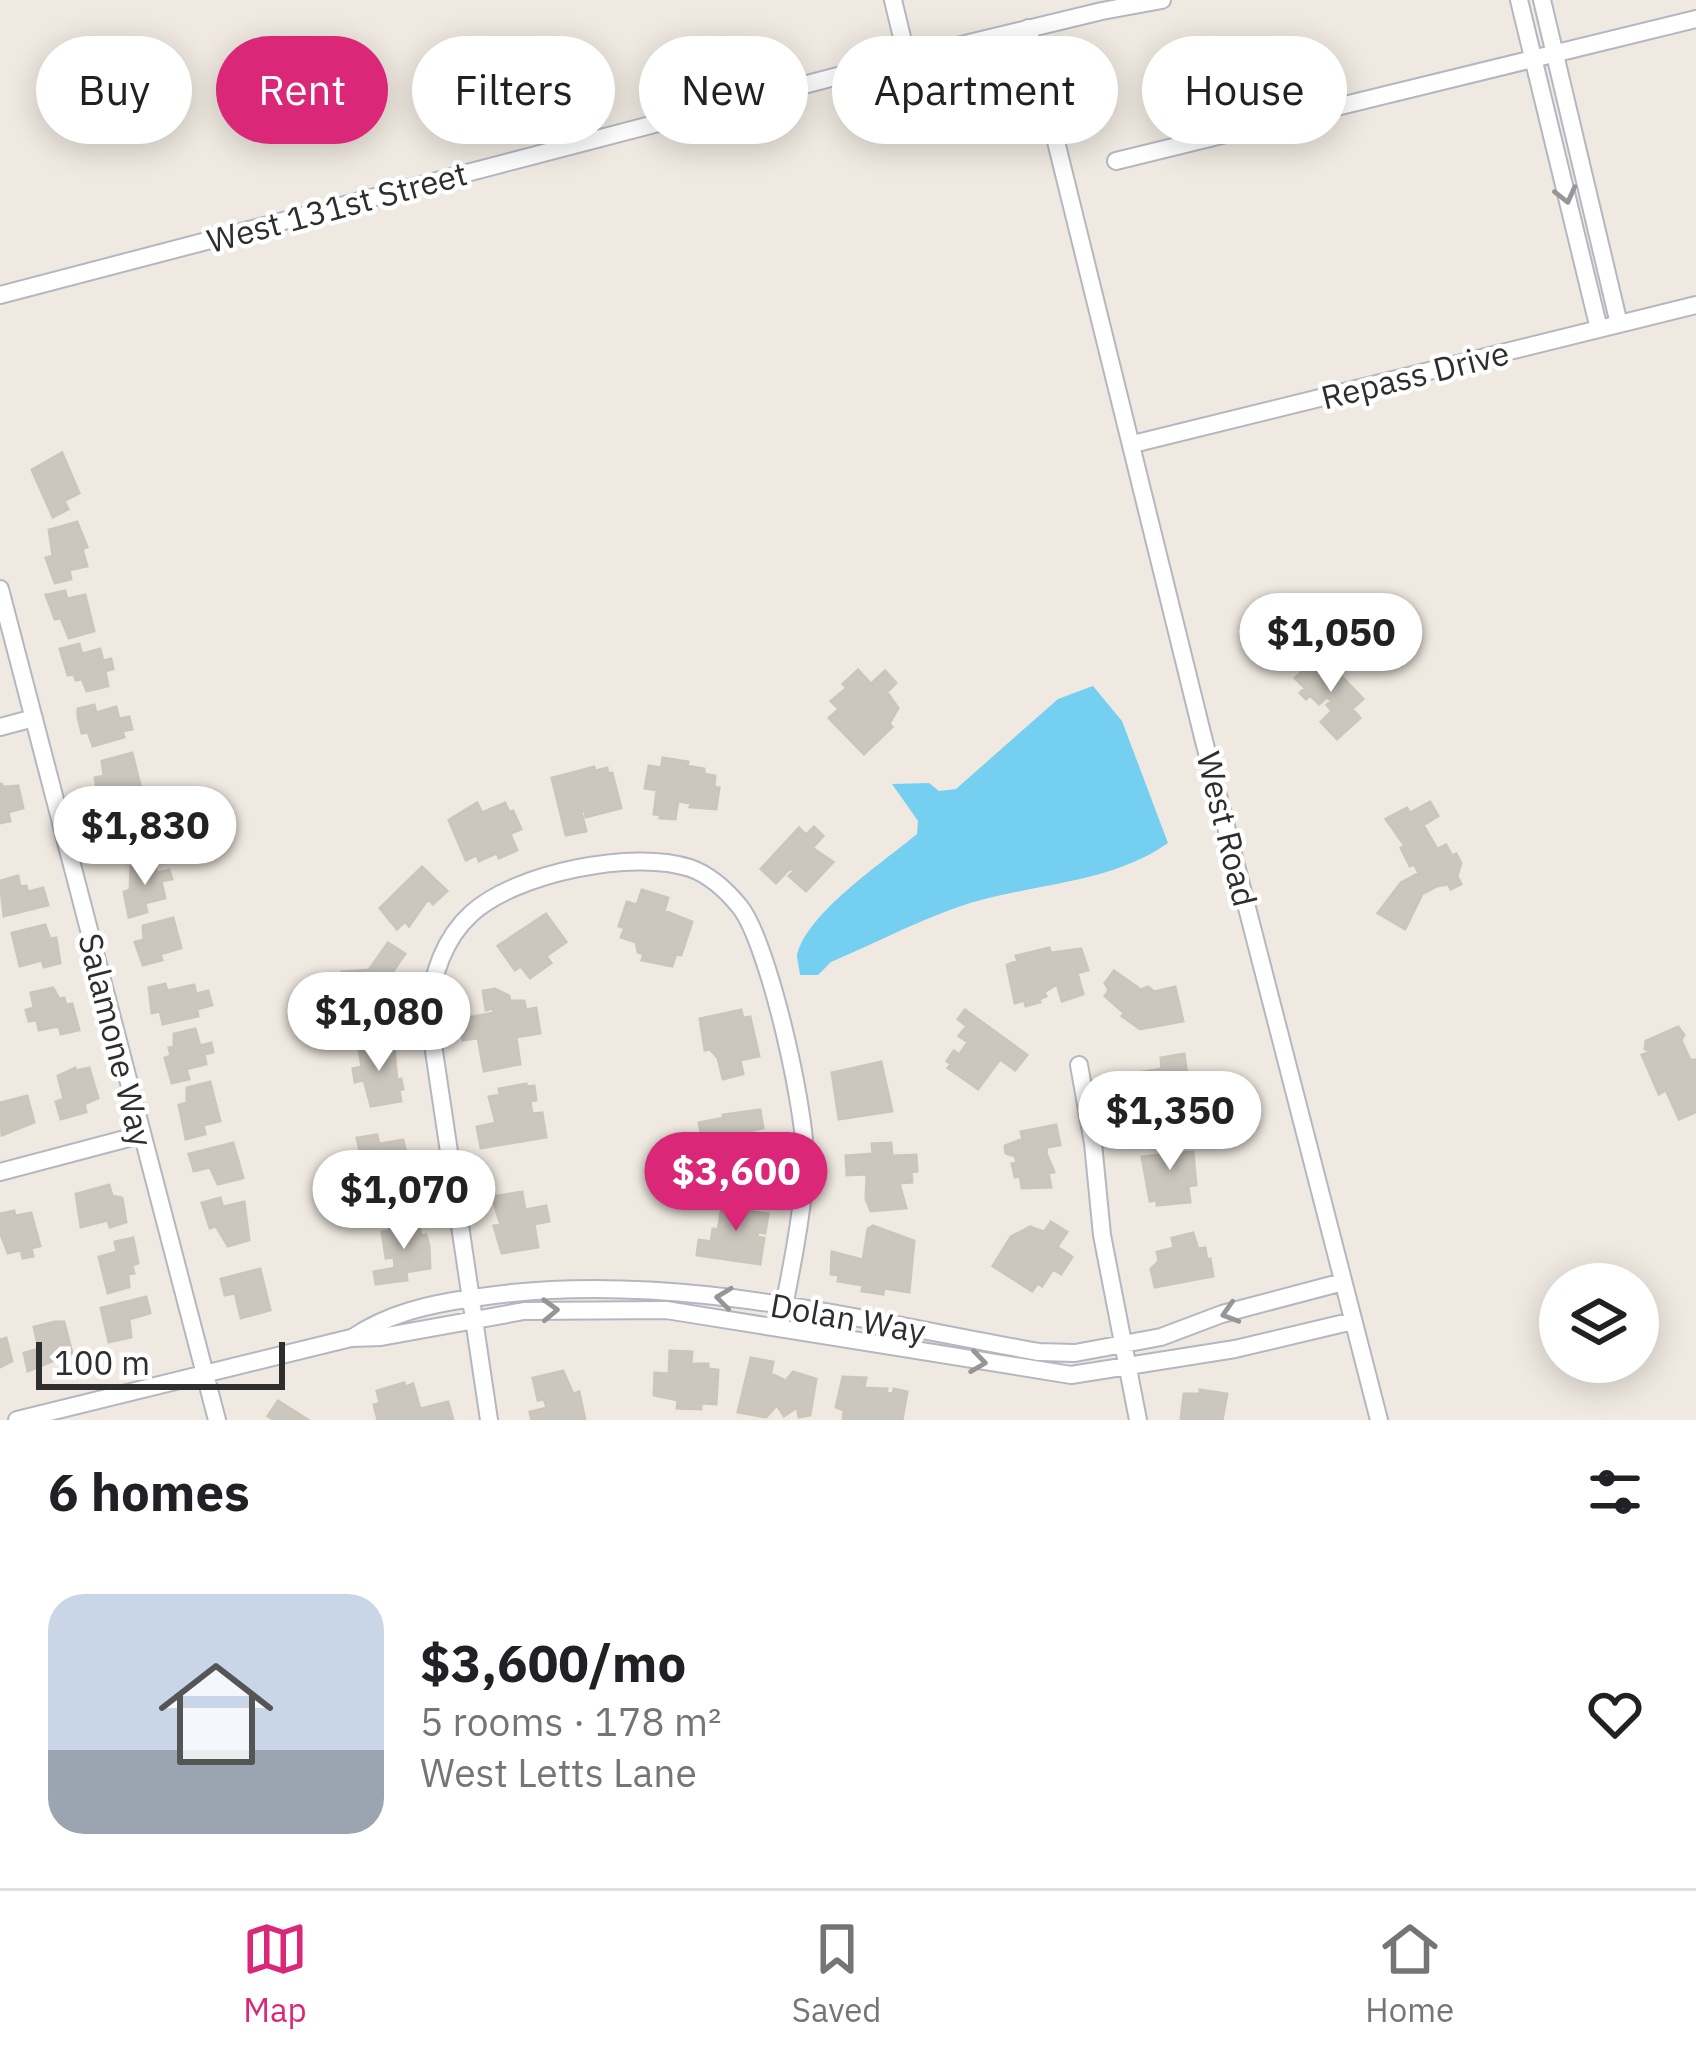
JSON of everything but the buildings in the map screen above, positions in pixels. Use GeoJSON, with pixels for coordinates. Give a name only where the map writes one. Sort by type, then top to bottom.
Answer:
{"type":"FeatureCollection","features":[{"type":"Feature","properties":{"kind":"street"},"geometry":{"type":"LineString","coordinates":[[893,0],[902,36]]}},
{"type":"Feature","properties":{"kind":"street","name":"West 131st Street"},"geometry":{"type":"LineString","coordinates":[[996,36],[1162,0]]}},
{"type":"Feature","properties":{"kind":"street"},"geometry":{"type":"LineString","coordinates":[[1519,0],[1599,329]]}},
{"type":"Feature","properties":{"kind":"street"},"geometry":{"type":"LineString","coordinates":[[1542,0],[1619,324]]}},
{"type":"Feature","properties":{"kind":"street"},"geometry":{"type":"LineString","coordinates":[[1116,161],[1696,19]]}},
{"type":"Feature","properties":{"kind":"street","name":"West Road"},"geometry":{"type":"LineString","coordinates":[[1028,28],[1203,737],[1379,1420]]}},
{"type":"Feature","properties":{"kind":"street","name":"West 131st Street"},"geometry":{"type":"LineString","coordinates":[[0,295],[832,78]]}},
{"type":"Feature","properties":{"kind":"street","name":"Repass Drive"},"geometry":{"type":"LineString","coordinates":[[1133,444],[1696,304]]}},
{"type":"Feature","properties":{"kind":"street","name":"Salamone Way"},"geometry":{"type":"LineString","coordinates":[[0,589],[217,1420]]}},
{"type":"Feature","properties":{"kind":"street"},"geometry":{"type":"LineString","coordinates":[[0,727],[34,718]]}},
{"type":"Feature","properties":{"kind":"street"},"geometry":{"type":"LineString","coordinates":[[489,1420],[428,1011],[432,978],[446,945],[472,913],[503,892],[599,864],[639,860],[686,866],[706,874],[743,909],[761,943],[802,1126],[806,1168],[780,1326]]}},
{"type":"Feature","properties":{"kind":"street"},"geometry":{"type":"LineString","coordinates":[[1079,1066],[1094,1142],[1108,1268],[1138,1420]]}},
{"type":"Feature","properties":{"kind":"street"},"geometry":{"type":"LineString","coordinates":[[0,1172],[140,1136]]}},
{"type":"Feature","properties":{"kind":"street","name":"Dolan Way"},"geometry":{"type":"LineString","coordinates":[[351,1338],[375,1322],[432,1304],[594,1286],[784,1305],[1039,1352],[1075,1352],[1161,1337],[1222,1314],[1343,1282]]}},
{"type":"Feature","properties":{"kind":"street","name":"Dolan Way"},"geometry":{"type":"LineString","coordinates":[[17,1420],[351,1338],[382,1337],[524,1311],[666,1310],[1071,1375],[1235,1349],[1353,1321]]}},
{"type":"Feature","properties":{"kind":"water"},"geometry":{"type":"Polygon","coordinates":[[[1093,686],[1122,721],[1168,843],[1093,876],[958,907],[831,962],[818,975],[800,975],[797,956],[815,923],[848,889],[917,834],[918,821],[892,784],[929,783],[939,791],[956,789],[1058,699],[1093,686]]]}}]}
